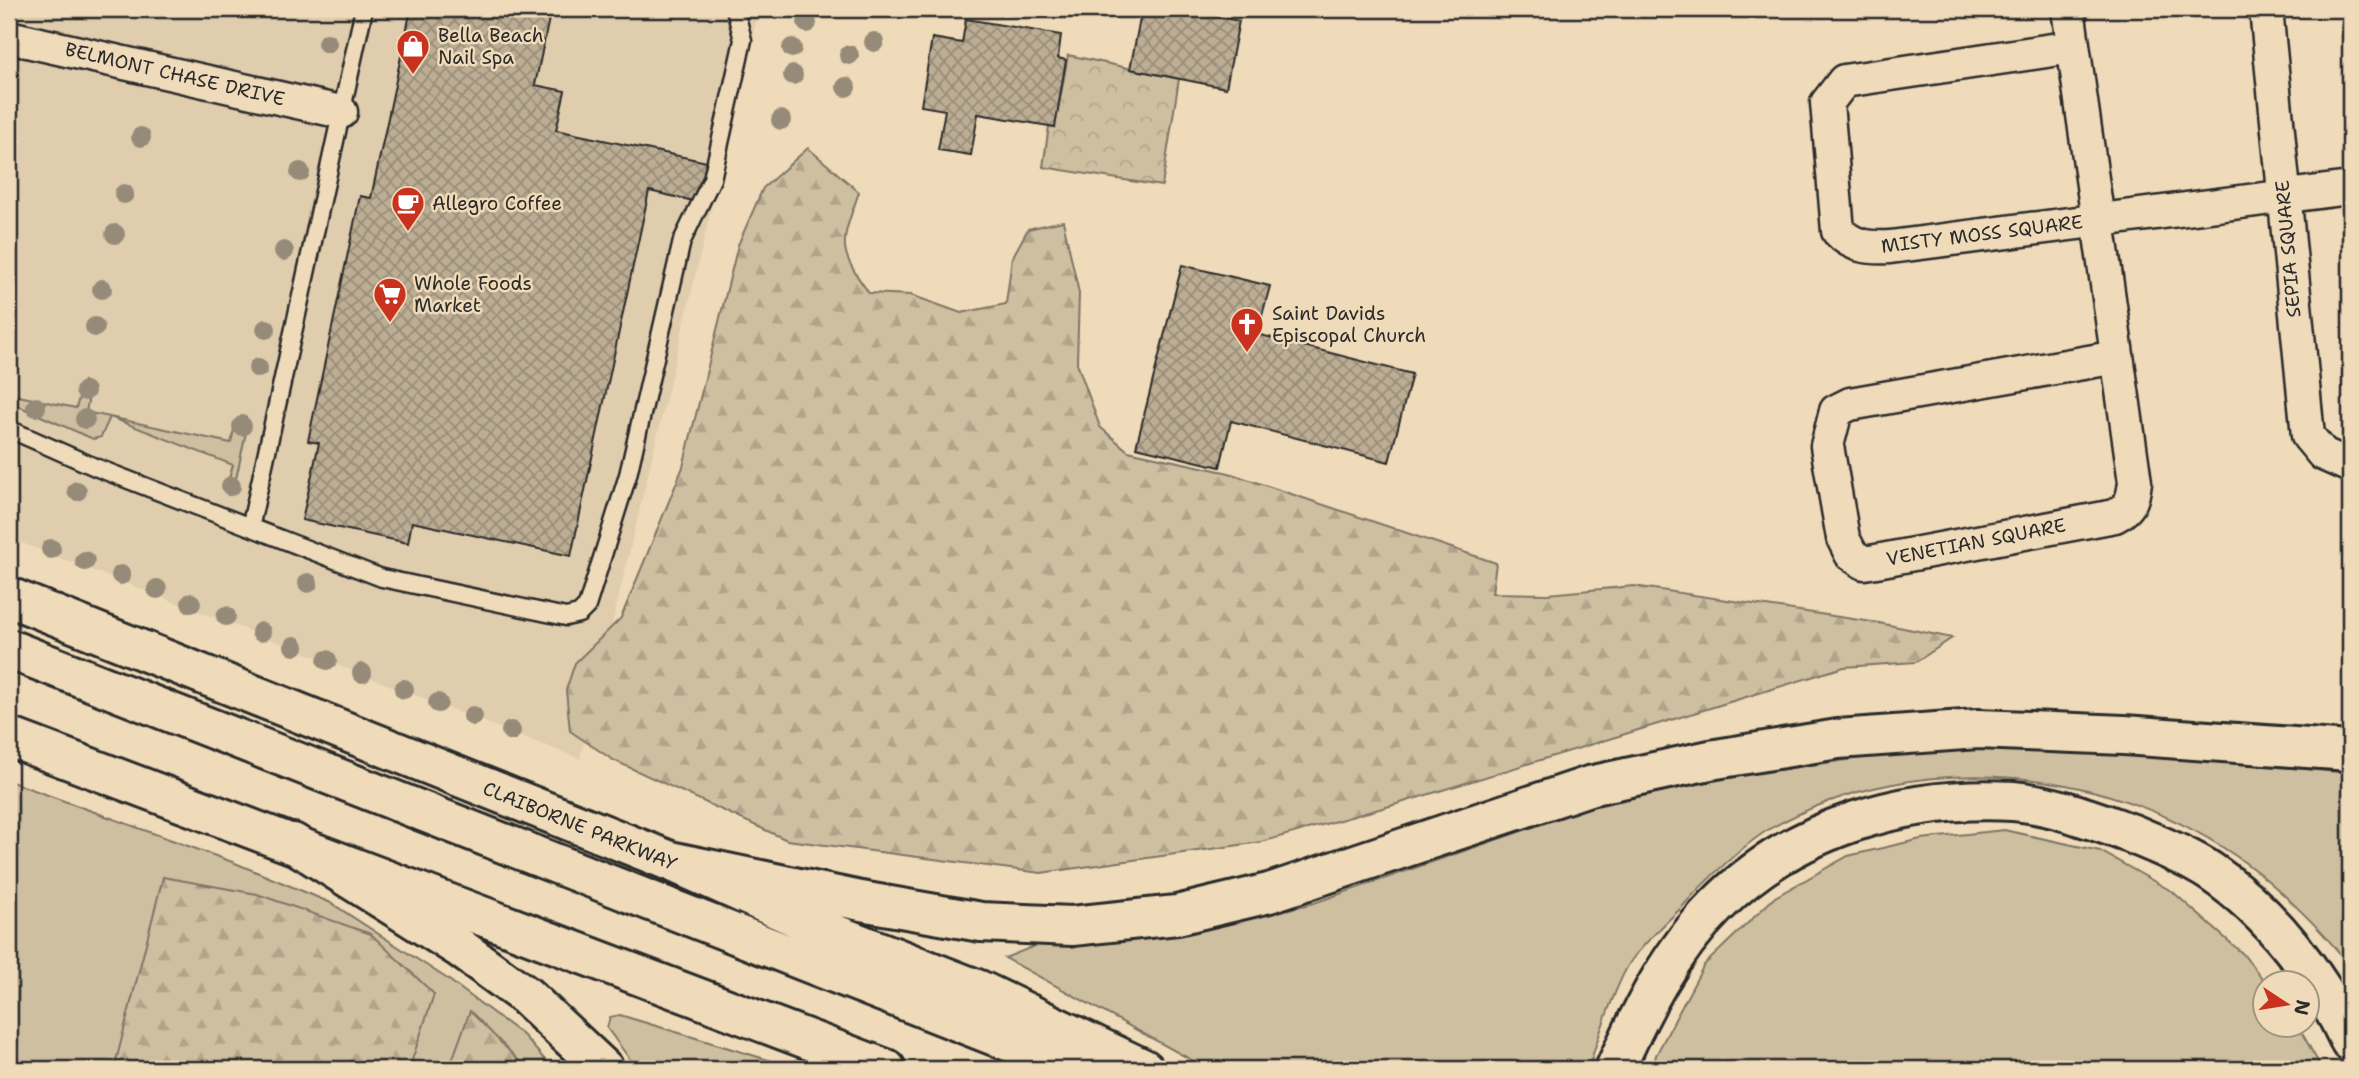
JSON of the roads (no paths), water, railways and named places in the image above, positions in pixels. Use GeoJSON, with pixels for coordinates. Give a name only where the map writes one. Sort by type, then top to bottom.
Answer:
{"type":"FeatureCollection","features":[{"type":"Feature","properties":{"kind":"main road","name":"CLAIBORNE PARKWAY"},"geometry":{"type":"LineString","coordinates":[[9,597],[670,861],[832,933],[979,990],[1144,1069]]}},
{"type":"Feature","properties":{"kind":"main road"},"geometry":{"type":"LineString","coordinates":[[9,649],[1079,1069]]}},
{"type":"Feature","properties":{"kind":"main road"},"geometry":{"type":"LineString","coordinates":[[670,861],[861,901],[981,922],[1072,926],[1177,915],[1269,893],[1589,786],[1710,760],[1838,738],[1978,729],[2124,735],[2350,751]]}},
{"type":"Feature","properties":{"kind":"main road"},"geometry":{"type":"LineString","coordinates":[[9,737],[886,1069]]}},
{"type":"Feature","properties":{"kind":"main road"},"geometry":{"type":"LineString","coordinates":[[1615,1069],[1670,960],[1718,904],[1761,869],[1814,836],[1876,813],[1945,802],[2015,802],[2084,816],[2147,840],[2210,871],[2269,920],[2311,975],[2350,1041]]}},
{"type":"Feature","properties":{"kind":"main road"},"geometry":{"type":"LineString","coordinates":[[293,843],[460,948],[515,988],[604,1069]]}},
{"type":"Feature","properties":{"kind":"street","name":"VENETIAN SQUARE"},"geometry":{"type":"LineString","coordinates":[[2068,9],[2136,482],[2128,509],[2115,516],[1882,561],[1864,563],[1851,554],[1843,538],[1827,446],[1836,411],[1850,404],[2117,356]]}},
{"type":"Feature","properties":{"kind":"street","name":"SEPIA SQUARE"},"geometry":{"type":"LineString","coordinates":[[2266,9],[2308,436],[2323,454],[2350,466]]}},
{"type":"Feature","properties":{"kind":"street","name":"BELMONT CHASE DRIVE"},"geometry":{"type":"LineString","coordinates":[[9,37],[341,112]]}},
{"type":"Feature","properties":{"kind":"street","name":"MISTY MOSS SQUARE"},"geometry":{"type":"LineString","coordinates":[[2073,47],[1844,81],[1827,103],[1834,216],[1838,231],[1848,242],[1877,247],[2350,188]]}},
{"type":"Feature","properties":{"kind":"lane"},"geometry":{"type":"LineString","coordinates":[[251,524],[364,9]]}},
{"type":"Feature","properties":{"kind":"lane"},"geometry":{"type":"LineString","coordinates":[[9,429],[95,467],[251,524],[382,578],[566,617],[579,614],[587,606],[628,475],[682,241],[712,179],[743,40],[735,9]]}},
{"type":"Feature","properties":{"kind":"place","name":"Bella Beach Nail Spa"},"geometry":{"type":"Point","coordinates":[413,76]}},
{"type":"Feature","properties":{"kind":"place","name":"Allegro Coffee"},"geometry":{"type":"Point","coordinates":[408,233]}},
{"type":"Feature","properties":{"kind":"place","name":"Whole Foods Market"},"geometry":{"type":"Point","coordinates":[390,324]}},
{"type":"Feature","properties":{"kind":"place","name":"Saint Davids Episcopal Church"},"geometry":{"type":"Point","coordinates":[1247,354]}}]}
